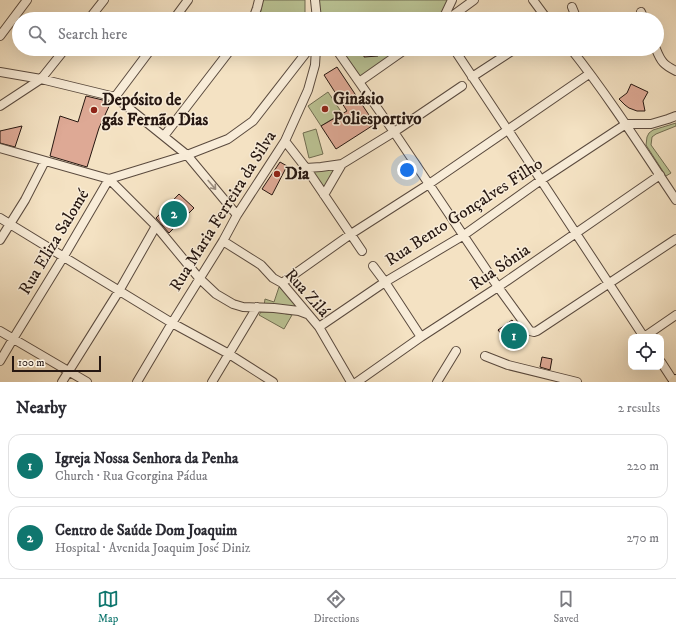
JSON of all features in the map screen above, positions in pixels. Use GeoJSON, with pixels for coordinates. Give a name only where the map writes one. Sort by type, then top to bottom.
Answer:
{"type":"FeatureCollection","features":[{"type":"Feature","properties":{"kind":"street"},"geometry":{"type":"LineString","coordinates":[[18,12],[27,0]]}},
{"type":"Feature","properties":{"kind":"street"},"geometry":{"type":"LineString","coordinates":[[95,12],[104,0]]}},
{"type":"Feature","properties":{"kind":"street"},"geometry":{"type":"LineString","coordinates":[[179,12],[188,0]]}},
{"type":"Feature","properties":{"kind":"street"},"geometry":{"type":"LineString","coordinates":[[256,12],[259,0]]}},
{"type":"Feature","properties":{"kind":"street"},"geometry":{"type":"LineString","coordinates":[[315,0],[316,12]]}},
{"type":"Feature","properties":{"kind":"street"},"geometry":{"type":"LineString","coordinates":[[446,12],[452,0]]}},
{"type":"Feature","properties":{"kind":"street"},"geometry":{"type":"LineString","coordinates":[[458,12],[474,0]]}},
{"type":"Feature","properties":{"kind":"street"},"geometry":{"type":"LineString","coordinates":[[533,0],[542,12]]}},
{"type":"Feature","properties":{"kind":"street"},"geometry":{"type":"LineString","coordinates":[[572,7],[573,12]]}},
{"type":"Feature","properties":{"kind":"street"},"geometry":{"type":"LineString","coordinates":[[0,36],[12,20]]}},
{"type":"Feature","properties":{"kind":"street"},"geometry":{"type":"LineString","coordinates":[[0,106],[41,79],[59,56]]}},
{"type":"Feature","properties":{"kind":"street"},"geometry":{"type":"LineString","coordinates":[[115,97],[146,56]]}},
{"type":"Feature","properties":{"kind":"street"},"geometry":{"type":"LineString","coordinates":[[164,136],[226,56]]}},
{"type":"Feature","properties":{"kind":"street"},"geometry":{"type":"LineString","coordinates":[[110,179],[187,155],[228,140],[253,120],[303,56]]}},
{"type":"Feature","properties":{"kind":"street","name":"Rua Maria Ferreira da Silva"},"geometry":{"type":"LineString","coordinates":[[137,382],[199,278],[223,241],[237,215],[284,142],[308,90],[315,64],[316,56]]}},
{"type":"Feature","properties":{"kind":"street"},"geometry":{"type":"LineString","coordinates":[[341,56],[498,287],[528,329],[532,332],[537,332],[676,239]]}},
{"type":"Feature","properties":{"kind":"street"},"geometry":{"type":"LineString","coordinates":[[359,82],[396,56]]}},
{"type":"Feature","properties":{"kind":"street"},"geometry":{"type":"LineString","coordinates":[[458,56],[642,334]]}},
{"type":"Feature","properties":{"kind":"street"},"geometry":{"type":"LineString","coordinates":[[472,77],[504,56]]}},
{"type":"Feature","properties":{"kind":"street"},"geometry":{"type":"LineString","coordinates":[[577,56],[626,124],[676,200]]}},
{"type":"Feature","properties":{"kind":"street"},"geometry":{"type":"LineString","coordinates":[[659,56],[662,62],[676,71]]}},
{"type":"Feature","properties":{"kind":"street"},"geometry":{"type":"LineString","coordinates":[[0,72],[41,79],[115,97],[187,155],[237,215]]}},
{"type":"Feature","properties":{"kind":"street"},"geometry":{"type":"LineString","coordinates":[[282,283],[351,234],[429,184],[506,128],[589,74]]}},
{"type":"Feature","properties":{"kind":"street"},"geometry":{"type":"LineString","coordinates":[[306,168],[342,164],[394,132],[462,86]]}},
{"type":"Feature","properties":{"kind":"street"},"geometry":{"type":"LineString","coordinates":[[626,124],[651,124],[676,116]]}},
{"type":"Feature","properties":{"kind":"street","name":"Rua Bento Gonçalves Filho"},"geometry":{"type":"LineString","coordinates":[[320,327],[385,282],[464,235],[541,180],[626,124]]}},
{"type":"Feature","properties":{"kind":"street"},"geometry":{"type":"LineString","coordinates":[[284,142],[306,168],[362,251]]}},
{"type":"Feature","properties":{"kind":"street"},"geometry":{"type":"LineString","coordinates":[[0,148],[110,179],[156,226],[199,278],[216,294],[233,304],[299,311],[307,314]]}},
{"type":"Feature","properties":{"kind":"street"},"geometry":{"type":"LineString","coordinates":[[0,240],[25,200],[45,161]]}},
{"type":"Feature","properties":{"kind":"street"},"geometry":{"type":"LineString","coordinates":[[324,195],[342,164]]}},
{"type":"Feature","properties":{"kind":"street","name":"Rua Sônia"},"geometry":{"type":"LineString","coordinates":[[357,382],[421,337],[498,287],[660,176]]}},
{"type":"Feature","properties":{"kind":"street","name":"Rua Eliza Salomé"},"geometry":{"type":"LineString","coordinates":[[0,361],[110,179]]}},
{"type":"Feature","properties":{"kind":"street"},"geometry":{"type":"LineString","coordinates":[[0,218],[172,323],[229,354],[273,382]]}},
{"type":"Feature","properties":{"kind":"street"},"geometry":{"type":"LineString","coordinates":[[62,382],[119,291],[156,226]]}},
{"type":"Feature","properties":{"kind":"street","name":"Rua Zilá"},"geometry":{"type":"LineString","coordinates":[[223,241],[261,265],[273,278],[282,283],[307,314],[320,327],[351,382]]}},
{"type":"Feature","properties":{"kind":"street"},"geometry":{"type":"LineString","coordinates":[[373,266],[421,337]]}},
{"type":"Feature","properties":{"kind":"street"},"geometry":{"type":"LineString","coordinates":[[212,382],[257,307]]}},
{"type":"Feature","properties":{"kind":"street"},"geometry":{"type":"LineString","coordinates":[[648,334],[676,315]]}},
{"type":"Feature","properties":{"kind":"street"},"geometry":{"type":"LineString","coordinates":[[0,331],[87,382]]}},
{"type":"Feature","properties":{"kind":"street"},"geometry":{"type":"LineString","coordinates":[[437,382],[456,351]]}},
{"type":"Feature","properties":{"kind":"street"},"geometry":{"type":"LineString","coordinates":[[484,356],[508,365],[577,382]]}},
{"type":"Feature","properties":{"kind":"street"},"geometry":{"type":"LineString","coordinates":[[664,366],[675,381]]}},
{"type":"Feature","properties":{"kind":"green space"},"geometry":{"type":"Polygon","coordinates":[[[263,0],[305,0],[305,12],[261,12],[263,0]]]}},
{"type":"Feature","properties":{"kind":"green space"},"geometry":{"type":"Polygon","coordinates":[[[318,0],[450,0],[444,12],[319,12],[318,0]]]}},
{"type":"Feature","properties":{"kind":"green space"},"geometry":{"type":"Polygon","coordinates":[[[345,56],[391,56],[361,77],[345,56]]]}},
{"type":"Feature","properties":{"kind":"green space","name":"Ginásio Poliesportivo"},"geometry":{"type":"Polygon","coordinates":[[[328,92],[342,113],[321,126],[308,106],[328,92]]]}},
{"type":"Feature","properties":{"kind":"green space"},"geometry":{"type":"Polygon","coordinates":[[[676,123],[676,126],[652,137],[651,145],[671,173],[666,176],[646,145],[647,137],[653,130],[676,123]]]}},
{"type":"Feature","properties":{"kind":"green space"},"geometry":{"type":"Polygon","coordinates":[[[316,129],[323,154],[309,158],[303,133],[316,129]]]}},
{"type":"Feature","properties":{"kind":"green space"},"geometry":{"type":"Polygon","coordinates":[[[338,166],[325,188],[314,174],[313,170],[338,166]]]}},
{"type":"Feature","properties":{"kind":"green space"},"geometry":{"type":"Polygon","coordinates":[[[279,287],[300,309],[264,306],[265,299],[274,302],[279,287]]]}},
{"type":"Feature","properties":{"kind":"green space"},"geometry":{"type":"Polygon","coordinates":[[[261,312],[277,312],[292,315],[284,329],[259,315],[261,312]]]}},
{"type":"Feature","properties":{"kind":"building"},"geometry":{"type":"Polygon","coordinates":[[[337,67],[375,124],[336,149],[321,126],[347,111],[324,75],[337,67]]]}},
{"type":"Feature","properties":{"kind":"building"},"geometry":{"type":"Polygon","coordinates":[[[631,84],[648,92],[643,101],[645,111],[637,111],[629,108],[619,99],[627,93],[631,84]]]}},
{"type":"Feature","properties":{"kind":"building"},"geometry":{"type":"Polygon","coordinates":[[[86,96],[111,102],[99,128],[87,167],[50,156],[60,116],[78,122],[86,96]]]}},
{"type":"Feature","properties":{"kind":"building"},"geometry":{"type":"Polygon","coordinates":[[[22,126],[15,147],[0,143],[0,131],[22,126]]]}},
{"type":"Feature","properties":{"kind":"building","name":"Dia"},"geometry":{"type":"Polygon","coordinates":[[[280,162],[287,166],[272,195],[262,189],[280,162]]]}},
{"type":"Feature","properties":{"kind":"building"},"geometry":{"type":"Polygon","coordinates":[[[179,194],[194,208],[169,233],[156,218],[179,194]]]}},
{"type":"Feature","properties":{"kind":"building"},"geometry":{"type":"Polygon","coordinates":[[[512,320],[516,325],[517,324],[527,339],[509,344],[498,330],[512,320]]]}},
{"type":"Feature","properties":{"kind":"building"},"geometry":{"type":"Polygon","coordinates":[[[542,357],[552,359],[550,370],[540,367],[542,357]]]}},
{"type":"Feature","properties":{"kind":"place","name":"Ginásio Poliesportivo"},"geometry":{"type":"Point","coordinates":[325,109]}},
{"type":"Feature","properties":{"kind":"place","name":"Depósito de gás Fernão Dias"},"geometry":{"type":"Point","coordinates":[94,110]}},
{"type":"Feature","properties":{"kind":"place","name":"Dia"},"geometry":{"type":"Point","coordinates":[277,174]}},
{"type":"Feature","properties":{"kind":"place","name":"Centro de Saúde Dom Joaquim"},"geometry":{"type":"Point","coordinates":[174,214]}},
{"type":"Feature","properties":{"kind":"place","name":"Igreja Nossa Senhora da Penha"},"geometry":{"type":"Point","coordinates":[514,336]}}]}
